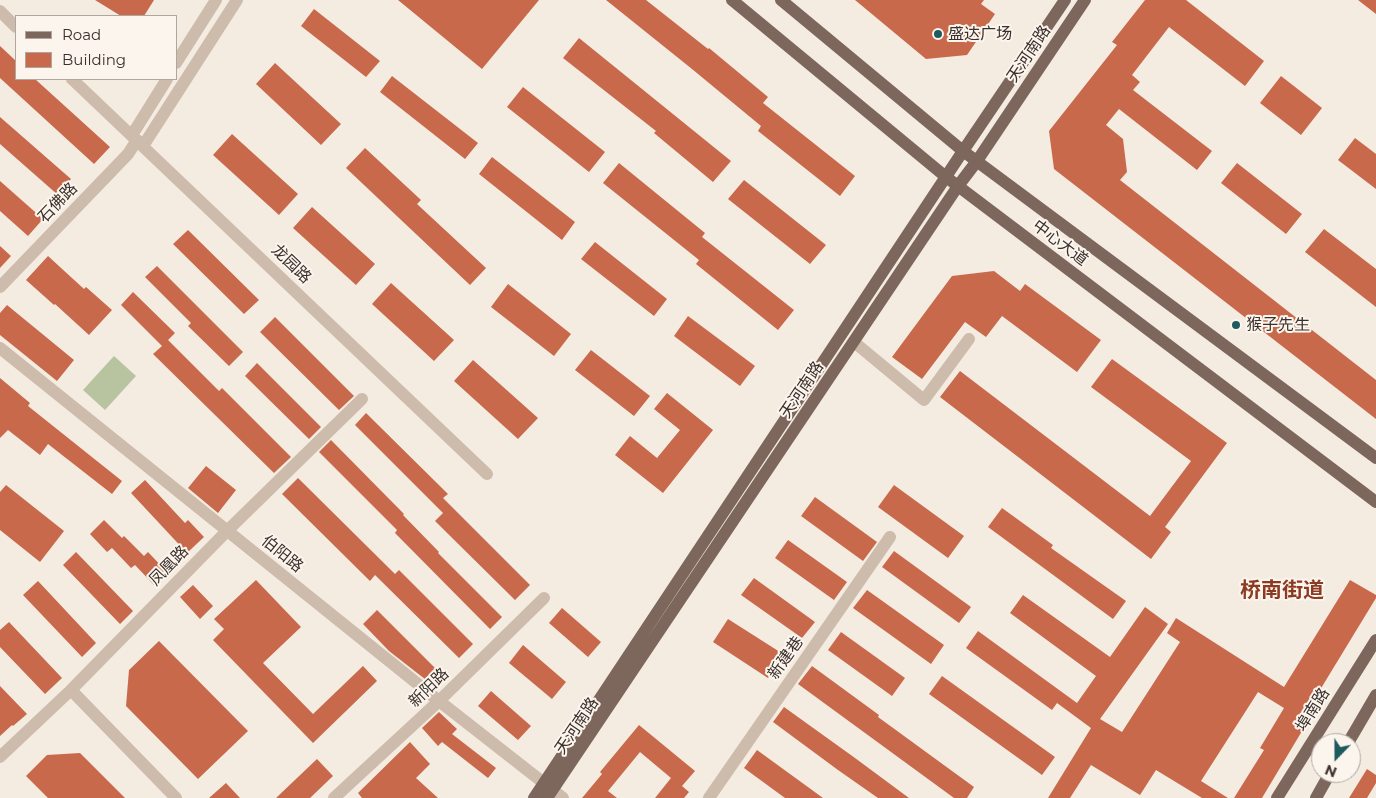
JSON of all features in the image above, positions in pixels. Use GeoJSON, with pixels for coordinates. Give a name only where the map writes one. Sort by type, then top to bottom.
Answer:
{"type":"FeatureCollection","features":[{"type":"Feature","properties":{"kind":"main road","name":"中心大道"},"geometry":{"type":"LineString","coordinates":[[732,0],[946,177],[1376,502]]}},
{"type":"Feature","properties":{"kind":"main road","name":"中心大道"},"geometry":{"type":"LineString","coordinates":[[781,0],[963,151],[1376,458]]}},
{"type":"Feature","properties":{"kind":"main road","name":"天河南路"},"geometry":{"type":"LineString","coordinates":[[552,792],[946,177],[1066,0]]}},
{"type":"Feature","properties":{"kind":"main road","name":"天河南路"},"geometry":{"type":"LineString","coordinates":[[534,798],[552,792],[958,186],[1086,0]]}},
{"type":"Feature","properties":{"kind":"main road","name":"埠南路"},"geometry":{"type":"LineString","coordinates":[[1277,798],[1376,640]]}},
{"type":"Feature","properties":{"kind":"main road"},"geometry":{"type":"LineString","coordinates":[[1354,733],[1376,695]]}},
{"type":"Feature","properties":{"kind":"main road"},"geometry":{"type":"LineString","coordinates":[[1316,798],[1324,783]]}},
{"type":"Feature","properties":{"kind":"street"},"geometry":{"type":"LineString","coordinates":[[178,60],[216,0]]}},
{"type":"Feature","properties":{"kind":"street","name":"石佛路"},"geometry":{"type":"LineString","coordinates":[[0,287],[128,154],[237,0]]}},
{"type":"Feature","properties":{"kind":"street"},"geometry":{"type":"LineString","coordinates":[[0,11],[15,26]]}},
{"type":"Feature","properties":{"kind":"street","name":"龙园路"},"geometry":{"type":"LineString","coordinates":[[73,80],[486,474]]}},
{"type":"Feature","properties":{"kind":"street","name":"石佛路"},"geometry":{"type":"LineString","coordinates":[[137,140],[167,80]]}},
{"type":"Feature","properties":{"kind":"street"},"geometry":{"type":"LineString","coordinates":[[854,342],[924,400],[969,340]]}},
{"type":"Feature","properties":{"kind":"street","name":"伯阳路"},"geometry":{"type":"LineString","coordinates":[[0,348],[552,792]]}},
{"type":"Feature","properties":{"kind":"street","name":"凤凰路"},"geometry":{"type":"LineString","coordinates":[[0,757],[71,690],[227,531],[362,399]]}},
{"type":"Feature","properties":{"kind":"street","name":"新建巷"},"geometry":{"type":"LineString","coordinates":[[709,798],[890,537]]}},
{"type":"Feature","properties":{"kind":"street","name":"新阳路"},"geometry":{"type":"LineString","coordinates":[[334,798],[439,701],[544,598]]}},
{"type":"Feature","properties":{"kind":"street"},"geometry":{"type":"LineString","coordinates":[[71,690],[176,798]]}},
{"type":"Feature","properties":{"kind":"green space"},"geometry":{"type":"Polygon","coordinates":[[[114,356],[136,376],[105,410],[83,390],[114,356]]]}},
{"type":"Feature","properties":{"kind":"building"},"geometry":{"type":"Polygon","coordinates":[[[95,0],[154,0],[145,15],[119,15],[95,0]]]}},
{"type":"Feature","properties":{"kind":"building"},"geometry":{"type":"Polygon","coordinates":[[[398,0],[539,0],[482,69],[398,0]]]}},
{"type":"Feature","properties":{"kind":"building"},"geometry":{"type":"Polygon","coordinates":[[[606,0],[646,0],[709,48],[768,97],[763,103],[855,176],[840,196],[758,131],[761,126],[606,0]]]}},
{"type":"Feature","properties":{"kind":"building","name":"盛达广场"},"geometry":{"type":"Polygon","coordinates":[[[855,0],[984,0],[981,4],[995,14],[967,55],[926,59],[855,0]]]}},
{"type":"Feature","properties":{"kind":"building"},"geometry":{"type":"Polygon","coordinates":[[[1145,0],[1186,0],[1264,61],[1245,86],[1169,27],[1132,75],[1140,82],[1133,90],[1212,151],[1197,170],[1119,109],[1106,125],[1123,139],[1127,172],[1120,180],[1376,380],[1376,419],[1054,169],[1049,131],[1117,45],[1112,42],[1145,0]]]}},
{"type":"Feature","properties":{"kind":"building"},"geometry":{"type":"Polygon","coordinates":[[[1358,0],[1376,0],[1376,14],[1358,0]]]}},
{"type":"Feature","properties":{"kind":"building"},"geometry":{"type":"Polygon","coordinates":[[[314,9],[380,61],[366,77],[301,26],[314,9]]]}},
{"type":"Feature","properties":{"kind":"building"},"geometry":{"type":"Polygon","coordinates":[[[579,38],[731,161],[713,182],[654,133],[656,131],[563,58],[579,38]]]}},
{"type":"Feature","properties":{"kind":"building"},"geometry":{"type":"Polygon","coordinates":[[[0,46],[15,60],[15,80],[36,80],[110,147],[94,164],[0,78],[0,46]]]}},
{"type":"Feature","properties":{"kind":"building"},"geometry":{"type":"Polygon","coordinates":[[[275,63],[341,124],[321,145],[256,84],[275,63]]]}},
{"type":"Feature","properties":{"kind":"building"},"geometry":{"type":"Polygon","coordinates":[[[392,76],[478,143],[465,159],[380,92],[392,76]]]}},
{"type":"Feature","properties":{"kind":"building"},"geometry":{"type":"Polygon","coordinates":[[[1281,76],[1322,108],[1301,135],[1260,103],[1281,76]]]}},
{"type":"Feature","properties":{"kind":"building"},"geometry":{"type":"Polygon","coordinates":[[[523,87],[605,152],[589,172],[507,107],[523,87]]]}},
{"type":"Feature","properties":{"kind":"building"},"geometry":{"type":"Polygon","coordinates":[[[0,117],[71,179],[58,195],[0,144],[0,117]]]}},
{"type":"Feature","properties":{"kind":"building"},"geometry":{"type":"Polygon","coordinates":[[[232,134],[298,194],[279,215],[213,155],[232,134]]]}},
{"type":"Feature","properties":{"kind":"building"},"geometry":{"type":"Polygon","coordinates":[[[1355,138],[1376,154],[1376,189],[1338,160],[1355,138]]]}},
{"type":"Feature","properties":{"kind":"building"},"geometry":{"type":"Polygon","coordinates":[[[365,148],[421,200],[417,204],[486,268],[470,285],[346,168],[365,148]]]}},
{"type":"Feature","properties":{"kind":"building"},"geometry":{"type":"Polygon","coordinates":[[[492,157],[575,222],[562,240],[479,174],[492,157]]]}},
{"type":"Feature","properties":{"kind":"building"},"geometry":{"type":"Polygon","coordinates":[[[619,163],[705,233],[702,237],[794,310],[778,330],[696,264],[699,260],[603,183],[619,163]]]}},
{"type":"Feature","properties":{"kind":"building"},"geometry":{"type":"Polygon","coordinates":[[[1237,163],[1302,214],[1286,234],[1221,183],[1237,163]]]}},
{"type":"Feature","properties":{"kind":"building"},"geometry":{"type":"Polygon","coordinates":[[[744,180],[826,245],[810,264],[728,199],[744,180]]]}},
{"type":"Feature","properties":{"kind":"building"},"geometry":{"type":"Polygon","coordinates":[[[0,181],[43,219],[28,236],[0,211],[0,181]]]}},
{"type":"Feature","properties":{"kind":"building"},"geometry":{"type":"Polygon","coordinates":[[[312,207],[375,264],[356,285],[293,228],[312,207]]]}},
{"type":"Feature","properties":{"kind":"building"},"geometry":{"type":"Polygon","coordinates":[[[1324,229],[1376,269],[1376,307],[1305,252],[1324,229]]]}},
{"type":"Feature","properties":{"kind":"building"},"geometry":{"type":"Polygon","coordinates":[[[188,230],[259,300],[244,314],[173,244],[188,230]]]}},
{"type":"Feature","properties":{"kind":"building"},"geometry":{"type":"Polygon","coordinates":[[[595,242],[667,299],[654,316],[581,259],[595,242]]]}},
{"type":"Feature","properties":{"kind":"building"},"geometry":{"type":"Polygon","coordinates":[[[0,246],[11,256],[0,268],[0,246]]]}},
{"type":"Feature","properties":{"kind":"building"},"geometry":{"type":"Polygon","coordinates":[[[48,256],[84,289],[86,287],[112,310],[89,335],[26,280],[48,256]]]}},
{"type":"Feature","properties":{"kind":"building"},"geometry":{"type":"Polygon","coordinates":[[[157,266],[243,352],[229,366],[188,326],[191,323],[145,277],[157,266]]]}},
{"type":"Feature","properties":{"kind":"building"},"geometry":{"type":"Polygon","coordinates":[[[994,271],[1020,291],[1025,284],[1101,340],[1077,372],[1002,316],[986,337],[965,322],[922,379],[892,357],[952,276],[994,271]]]}},
{"type":"Feature","properties":{"kind":"building"},"geometry":{"type":"Polygon","coordinates":[[[391,283],[454,340],[434,361],[372,304],[391,283]]]}},
{"type":"Feature","properties":{"kind":"building"},"geometry":{"type":"Polygon","coordinates":[[[508,284],[571,334],[554,356],[491,307],[508,284]]]}},
{"type":"Feature","properties":{"kind":"building"},"geometry":{"type":"Polygon","coordinates":[[[133,292],[175,333],[168,340],[219,391],[222,388],[291,457],[274,473],[153,354],[162,346],[121,305],[133,292]]]}},
{"type":"Feature","properties":{"kind":"building"},"geometry":{"type":"Polygon","coordinates":[[[7,305],[74,360],[57,381],[0,335],[0,313],[7,305]]]}},
{"type":"Feature","properties":{"kind":"building"},"geometry":{"type":"Polygon","coordinates":[[[688,316],[755,366],[740,386],[674,336],[688,316]]]}},
{"type":"Feature","properties":{"kind":"building"},"geometry":{"type":"Polygon","coordinates":[[[275,317],[354,396],[339,410],[260,332],[275,317]]]}},
{"type":"Feature","properties":{"kind":"building"},"geometry":{"type":"Polygon","coordinates":[[[591,350],[650,396],[634,416],[575,370],[591,350]]]}},
{"type":"Feature","properties":{"kind":"building"},"geometry":{"type":"Polygon","coordinates":[[[1112,359],[1227,443],[1165,527],[1171,532],[1151,559],[940,397],[960,371],[1150,516],[1191,461],[1091,387],[1112,359]]]}},
{"type":"Feature","properties":{"kind":"building"},"geometry":{"type":"Polygon","coordinates":[[[473,360],[538,418],[518,439],[454,381],[473,360]]]}},
{"type":"Feature","properties":{"kind":"building"},"geometry":{"type":"Polygon","coordinates":[[[257,363],[321,427],[309,439],[245,376],[257,363]]]}},
{"type":"Feature","properties":{"kind":"building"},"geometry":{"type":"Polygon","coordinates":[[[0,378],[30,403],[28,406],[122,481],[112,494],[48,444],[40,455],[8,430],[0,438],[0,378]]]}},
{"type":"Feature","properties":{"kind":"building"},"geometry":{"type":"Polygon","coordinates":[[[667,393],[713,430],[663,493],[615,455],[630,436],[657,458],[680,430],[654,409],[667,393]]]}},
{"type":"Feature","properties":{"kind":"building"},"geometry":{"type":"Polygon","coordinates":[[[366,413],[448,494],[443,498],[530,585],[515,600],[435,521],[443,513],[355,425],[366,413]]]}},
{"type":"Feature","properties":{"kind":"building"},"geometry":{"type":"Polygon","coordinates":[[[331,440],[404,514],[438,553],[502,617],[490,629],[395,533],[397,530],[319,452],[331,440]]]}},
{"type":"Feature","properties":{"kind":"building"},"geometry":{"type":"Polygon","coordinates":[[[206,466],[236,490],[218,513],[188,488],[206,466]]]}},
{"type":"Feature","properties":{"kind":"building"},"geometry":{"type":"Polygon","coordinates":[[[298,478],[395,574],[399,570],[473,644],[459,658],[375,575],[370,581],[282,494],[298,478]]]}},
{"type":"Feature","properties":{"kind":"building"},"geometry":{"type":"Polygon","coordinates":[[[145,480],[185,523],[188,520],[204,537],[187,553],[131,493],[145,480]]]}},
{"type":"Feature","properties":{"kind":"building"},"geometry":{"type":"Polygon","coordinates":[[[6,485],[64,531],[40,562],[0,530],[0,492],[6,485]]]}},
{"type":"Feature","properties":{"kind":"building"},"geometry":{"type":"Polygon","coordinates":[[[894,485],[964,536],[948,558],[878,507],[894,485]]]}},
{"type":"Feature","properties":{"kind":"building"},"geometry":{"type":"Polygon","coordinates":[[[815,497],[877,542],[863,561],[801,516],[815,497]]]}},
{"type":"Feature","properties":{"kind":"building"},"geometry":{"type":"Polygon","coordinates":[[[1002,508],[1053,545],[1051,548],[1126,601],[1113,619],[988,527],[1002,508]]]}},
{"type":"Feature","properties":{"kind":"building"},"geometry":{"type":"Polygon","coordinates":[[[104,520],[144,556],[148,552],[167,572],[154,585],[135,565],[131,568],[112,548],[107,552],[90,534],[104,520]]]}},
{"type":"Feature","properties":{"kind":"building"},"geometry":{"type":"Polygon","coordinates":[[[788,540],[847,582],[834,600],[775,558],[788,540]]]}},
{"type":"Feature","properties":{"kind":"building"},"geometry":{"type":"Polygon","coordinates":[[[894,551],[971,607],[959,623],[882,567],[894,551]]]}},
{"type":"Feature","properties":{"kind":"building"},"geometry":{"type":"Polygon","coordinates":[[[76,552],[133,611],[120,624],[63,565],[76,552]]]}},
{"type":"Feature","properties":{"kind":"building"},"geometry":{"type":"Polygon","coordinates":[[[754,578],[815,622],[802,638],[741,595],[754,578]]]}},
{"type":"Feature","properties":{"kind":"building"},"geometry":{"type":"Polygon","coordinates":[[[256,580],[301,627],[263,663],[313,714],[363,666],[377,681],[313,743],[213,640],[224,629],[214,619],[256,580]]]}},
{"type":"Feature","properties":{"kind":"building"},"geometry":{"type":"Polygon","coordinates":[[[1350,580],[1376,595],[1376,598],[1309,708],[1314,711],[1262,798],[1234,798],[1264,750],[1260,748],[1284,708],[1258,692],[1201,781],[1228,798],[1202,798],[1156,770],[1140,795],[1091,765],[1070,798],[1048,798],[1091,728],[1057,703],[1052,710],[966,648],[978,631],[1077,703],[1096,676],[1010,613],[1023,595],[1110,657],[1145,607],[1168,624],[1100,719],[1122,732],[1180,642],[1167,633],[1176,618],[1284,687],[1350,580]]]}},
{"type":"Feature","properties":{"kind":"building"},"geometry":{"type":"Polygon","coordinates":[[[38,581],[96,643],[82,657],[23,595],[38,581]]]}},
{"type":"Feature","properties":{"kind":"building"},"geometry":{"type":"Polygon","coordinates":[[[193,585],[213,606],[200,619],[180,597],[193,585]]]}},
{"type":"Feature","properties":{"kind":"building"},"geometry":{"type":"Polygon","coordinates":[[[867,590],[944,645],[931,664],[853,608],[867,590]]]}},
{"type":"Feature","properties":{"kind":"building"},"geometry":{"type":"Polygon","coordinates":[[[562,608],[601,642],[588,657],[549,623],[562,608]]]}},
{"type":"Feature","properties":{"kind":"building"},"geometry":{"type":"Polygon","coordinates":[[[377,610],[440,673],[430,683],[389,651],[363,624],[377,610]]]}},
{"type":"Feature","properties":{"kind":"building"},"geometry":{"type":"Polygon","coordinates":[[[728,619],[783,654],[768,678],[713,642],[728,619]]]}},
{"type":"Feature","properties":{"kind":"building"},"geometry":{"type":"Polygon","coordinates":[[[9,622],[62,678],[45,694],[0,647],[0,630],[9,622]]]}},
{"type":"Feature","properties":{"kind":"building"},"geometry":{"type":"Polygon","coordinates":[[[841,632],[905,678],[892,696],[828,650],[841,632]]]}},
{"type":"Feature","properties":{"kind":"building"},"geometry":{"type":"Polygon","coordinates":[[[159,641],[248,731],[198,779],[126,706],[129,670],[159,641]]]}},
{"type":"Feature","properties":{"kind":"building"},"geometry":{"type":"Polygon","coordinates":[[[523,645],[566,682],[552,699],[509,663],[523,645]]]}},
{"type":"Feature","properties":{"kind":"building"},"geometry":{"type":"Polygon","coordinates":[[[812,666],[974,787],[967,798],[954,798],[798,684],[812,666]]]}},
{"type":"Feature","properties":{"kind":"building"},"geometry":{"type":"Polygon","coordinates":[[[942,676],[1055,757],[1042,775],[929,694],[942,676]]]}},
{"type":"Feature","properties":{"kind":"building"},"geometry":{"type":"Polygon","coordinates":[[[0,686],[27,714],[0,736],[0,686]]]}},
{"type":"Feature","properties":{"kind":"building"},"geometry":{"type":"Polygon","coordinates":[[[491,691],[531,726],[518,740],[478,706],[491,691]]]}},
{"type":"Feature","properties":{"kind":"building"},"geometry":{"type":"Polygon","coordinates":[[[784,707],[909,798],[878,798],[838,770],[773,722],[784,707]]]}},
{"type":"Feature","properties":{"kind":"building"},"geometry":{"type":"Polygon","coordinates":[[[439,712],[457,729],[452,734],[496,768],[488,778],[442,742],[438,746],[422,728],[439,712]]]}},
{"type":"Feature","properties":{"kind":"building"},"geometry":{"type":"Polygon","coordinates":[[[639,725],[695,771],[682,786],[689,792],[684,798],[655,798],[671,778],[640,752],[608,791],[617,798],[582,798],[602,774],[600,772],[639,725]]]}},
{"type":"Feature","properties":{"kind":"building"},"geometry":{"type":"Polygon","coordinates":[[[410,742],[430,764],[416,778],[438,798],[362,798],[358,793],[410,742]]]}},
{"type":"Feature","properties":{"kind":"building"},"geometry":{"type":"Polygon","coordinates":[[[757,750],[823,798],[785,798],[744,768],[757,750]]]}},
{"type":"Feature","properties":{"kind":"building"},"geometry":{"type":"Polygon","coordinates":[[[80,753],[125,798],[48,798],[26,776],[47,755],[80,753]]]}},
{"type":"Feature","properties":{"kind":"building"},"geometry":{"type":"Polygon","coordinates":[[[317,759],[333,776],[310,798],[276,798],[317,759]]]}},
{"type":"Feature","properties":{"kind":"building"},"geometry":{"type":"Polygon","coordinates":[[[1367,769],[1376,775],[1376,783],[1367,798],[1349,798],[1358,783],[1361,783],[1361,779],[1367,769]]]}},
{"type":"Feature","properties":{"kind":"building"},"geometry":{"type":"Polygon","coordinates":[[[226,783],[240,798],[209,798],[226,783]]]}},
{"type":"Feature","properties":{"kind":"place","name":"盛达广场"},"geometry":{"type":"Point","coordinates":[938,34]}},
{"type":"Feature","properties":{"kind":"place","name":"猴子先生"},"geometry":{"type":"Point","coordinates":[1236,325]}},
{"type":"Feature","properties":{"kind":"district","name":"桥南街道"},"geometry":{"type":"Point","coordinates":[1282,591]}}]}
